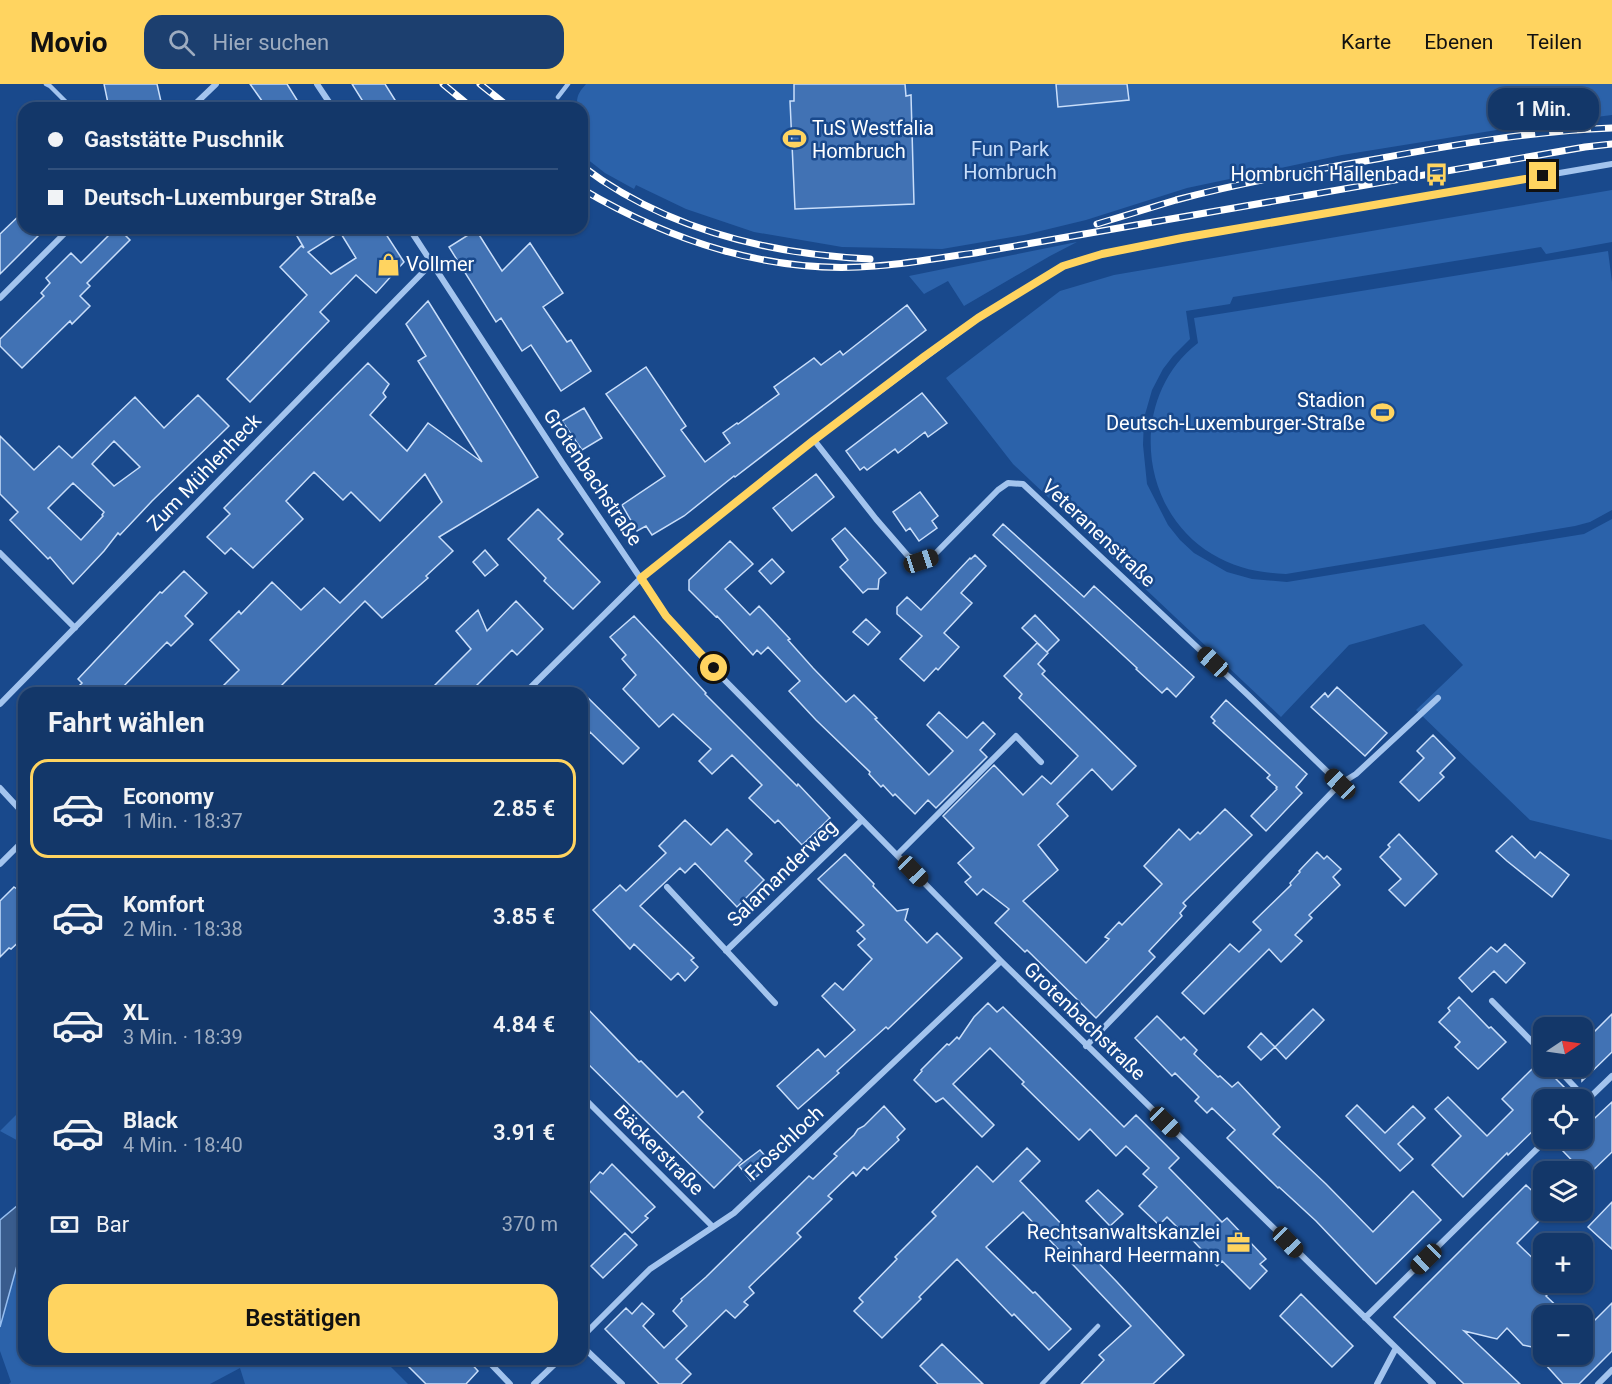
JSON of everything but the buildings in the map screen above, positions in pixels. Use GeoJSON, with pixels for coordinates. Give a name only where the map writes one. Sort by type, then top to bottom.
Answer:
{"type":"FeatureCollection","features":[{"type":"Feature","properties":{"kind":"street"},"geometry":{"type":"LineString","coordinates":[[197,102],[216,84]]}},
{"type":"Feature","properties":{"kind":"street"},"geometry":{"type":"LineString","coordinates":[[317,84],[329,102]]}},
{"type":"Feature","properties":{"kind":"street"},"geometry":{"type":"LineString","coordinates":[[531,687],[641,578],[814,440],[978,318],[1063,266],[1102,254],[1182,238],[1612,164]]}},
{"type":"Feature","properties":{"kind":"street"},"geometry":{"type":"LineString","coordinates":[[0,298],[64,234]]}},
{"type":"Feature","properties":{"kind":"street","name":"Grotenbachstraße"},"geometry":{"type":"LineString","coordinates":[[413,234],[556,454],[666,616],[699,654],[1086,1046],[1433,1384]]}},
{"type":"Feature","properties":{"kind":"street","name":"Zum Mühlenheck"},"geometry":{"type":"LineString","coordinates":[[0,704],[432,263]]}},
{"type":"Feature","properties":{"kind":"street","name":"Veteranenstraße"},"geometry":{"type":"LineString","coordinates":[[814,440],[908,556],[921,561],[933,556],[998,490],[1008,483],[1023,484],[1340,784]]}},
{"type":"Feature","properties":{"kind":"street"},"geometry":{"type":"LineString","coordinates":[[0,553],[75,628]]}},
{"type":"Feature","properties":{"kind":"street"},"geometry":{"type":"LineString","coordinates":[[1086,1046],[1340,784],[1356,774],[1438,698]]}},
{"type":"Feature","properties":{"kind":"street"},"geometry":{"type":"LineString","coordinates":[[897,855],[1016,736],[1041,762]]}},
{"type":"Feature","properties":{"kind":"street"},"geometry":{"type":"LineString","coordinates":[[0,788],[18,808]]}},
{"type":"Feature","properties":{"kind":"street","name":"Salamanderweg"},"geometry":{"type":"LineString","coordinates":[[726,951],[862,820]]}},
{"type":"Feature","properties":{"kind":"street"},"geometry":{"type":"LineString","coordinates":[[0,864],[18,846]]}},
{"type":"Feature","properties":{"kind":"street","name":"Salamanderweg"},"geometry":{"type":"LineString","coordinates":[[667,887],[775,1003]]}},
{"type":"Feature","properties":{"kind":"street","name":"Froschloch"},"geometry":{"type":"LineString","coordinates":[[588,1331],[650,1269],[734,1213],[1001,961]]}},
{"type":"Feature","properties":{"kind":"street"},"geometry":{"type":"LineString","coordinates":[[1492,1000],[1533,1043]]}},
{"type":"Feature","properties":{"kind":"street"},"geometry":{"type":"LineString","coordinates":[[1593,1094],[1612,1076]]}},
{"type":"Feature","properties":{"kind":"street"},"geometry":{"type":"LineString","coordinates":[[1564,1077],[1574,1089]]}},
{"type":"Feature","properties":{"kind":"street","name":"Bäckerstraße"},"geometry":{"type":"LineString","coordinates":[[588,1102],[712,1226]]}},
{"type":"Feature","properties":{"kind":"street"},"geometry":{"type":"LineString","coordinates":[[1365,1318],[1537,1149]]}},
{"type":"Feature","properties":{"kind":"street"},"geometry":{"type":"LineString","coordinates":[[1377,1384],[1396,1348]]}},
{"type":"Feature","properties":{"kind":"street"},"geometry":{"type":"LineString","coordinates":[[588,1352],[622,1384]]}},
{"type":"Feature","properties":{"kind":"street"},"geometry":{"type":"LineString","coordinates":[[492,1365],[510,1384]]}},
{"type":"Feature","properties":{"kind":"street"},"geometry":{"type":"LineString","coordinates":[[534,1384],[554,1365]]}},
{"type":"Feature","properties":{"kind":"street"},"geometry":{"type":"LineString","coordinates":[[1598,1384],[1612,1370]]}},
{"type":"Feature","properties":{"kind":"lane"},"geometry":{"type":"LineString","coordinates":[[46,84],[66,102]]}},
{"type":"Feature","properties":{"kind":"lane"},"geometry":{"type":"LineString","coordinates":[[558,97],[568,84]]}},
{"type":"Feature","properties":{"kind":"lane"},"geometry":{"type":"LineString","coordinates":[[1041,1384],[1098,1326]]}},
{"type":"Feature","properties":{"kind":"green space","name":"Fun Park Hombruch"},"geometry":{"type":"Polygon","coordinates":[[[586,84],[1612,84],[1612,115],[1509,128],[1342,155],[1187,188],[1086,220],[1024,235],[942,249],[842,247],[754,232],[686,209],[636,185],[634,189],[605,173],[588,160],[588,102],[577,102],[581,90],[586,84]]]}},
{"type":"Feature","properties":{"kind":"green space"},"geometry":{"type":"Polygon","coordinates":[[[1612,190],[1612,242],[1546,254],[1541,247],[1233,297],[1230,304],[1186,311],[1190,339],[1163,369],[1152,390],[1144,418],[1143,445],[1147,484],[1168,525],[1180,540],[1194,553],[1227,572],[1252,579],[1287,582],[1584,534],[1612,519],[1612,840],[1530,820],[1416,710],[1463,665],[1424,624],[1349,645],[1281,717],[1013,464],[946,378],[1060,291],[1114,275],[1612,190]]]}},
{"type":"Feature","properties":{"kind":"green space"},"geometry":{"type":"Polygon","coordinates":[[[1077,242],[964,306],[948,281],[924,294],[909,276],[1077,242]]]}},
{"type":"Feature","properties":{"kind":"green space","name":"Stadion Deutsch-Luxemburger-Straße"},"geometry":{"type":"Polygon","coordinates":[[[1608,251],[1612,282],[1612,510],[1590,522],[1575,526],[1286,574],[1248,569],[1221,559],[1187,534],[1168,510],[1156,481],[1151,452],[1152,421],[1161,392],[1176,365],[1198,343],[1194,318],[1608,251]]]}},
{"type":"Feature","properties":{"kind":"green space"},"geometry":{"type":"Polygon","coordinates":[[[18,1113],[18,1141],[0,1131],[18,1113]]]}},
{"type":"Feature","properties":{"kind":"green space"},"geometry":{"type":"Polygon","coordinates":[[[18,1262],[18,1365],[389,1365],[408,1384],[245,1384],[240,1368],[210,1384],[9,1384],[11,1382],[0,1351],[0,1327],[18,1262]]]}},
{"type":"Feature","properties":{"kind":"shaded area"},"geometry":{"type":"Polygon","coordinates":[[[18,1205],[18,1262],[0,1327],[0,1220],[18,1205]]]}},
{"type":"Feature","properties":{"kind":"railway"},"geometry":{"type":"LineString","coordinates":[[443,84],[465,102]]}},
{"type":"Feature","properties":{"kind":"railway"},"geometry":{"type":"LineString","coordinates":[[480,84],[502,102]]}},
{"type":"Feature","properties":{"kind":"railway"},"geometry":{"type":"LineString","coordinates":[[1097,224],[1176,200],[1304,172],[1496,139],[1612,128]]}},
{"type":"Feature","properties":{"kind":"railway"},"geometry":{"type":"LineString","coordinates":[[588,192],[650,224],[686,239],[723,250],[798,265],[875,266],[975,253],[1612,144]]}},
{"type":"Feature","properties":{"kind":"railway"},"geometry":{"type":"LineString","coordinates":[[588,170],[614,188],[648,206],[683,222],[719,234],[794,251],[870,259]]}},
{"type":"Feature","properties":{"kind":"place","name":"TuS Westfalia Hombruch"},"geometry":{"type":"Point","coordinates":[794,139]}},
{"type":"Feature","properties":{"kind":"place","name":"Hombruch Hallenbad"},"geometry":{"type":"Point","coordinates":[1437,174]}},
{"type":"Feature","properties":{"kind":"place","name":"Vollmer"},"geometry":{"type":"Point","coordinates":[388,264]}},
{"type":"Feature","properties":{"kind":"place","name":"Stadion Deutsch-Luxemburger-Straße"},"geometry":{"type":"Point","coordinates":[1383,412]}},
{"type":"Feature","properties":{"kind":"place","name":"Rechtsanwaltskanzlei Reinhard Heermann"},"geometry":{"type":"Point","coordinates":[1238,1243]}},
{"type":"Feature","properties":{"kind":"route"},"geometry":{"type":"LineString","coordinates":[[714,668],[666,616],[641,578],[814,440],[925,356],[978,318],[1063,266],[1102,254],[1182,238],[1543,176]]}}]}
